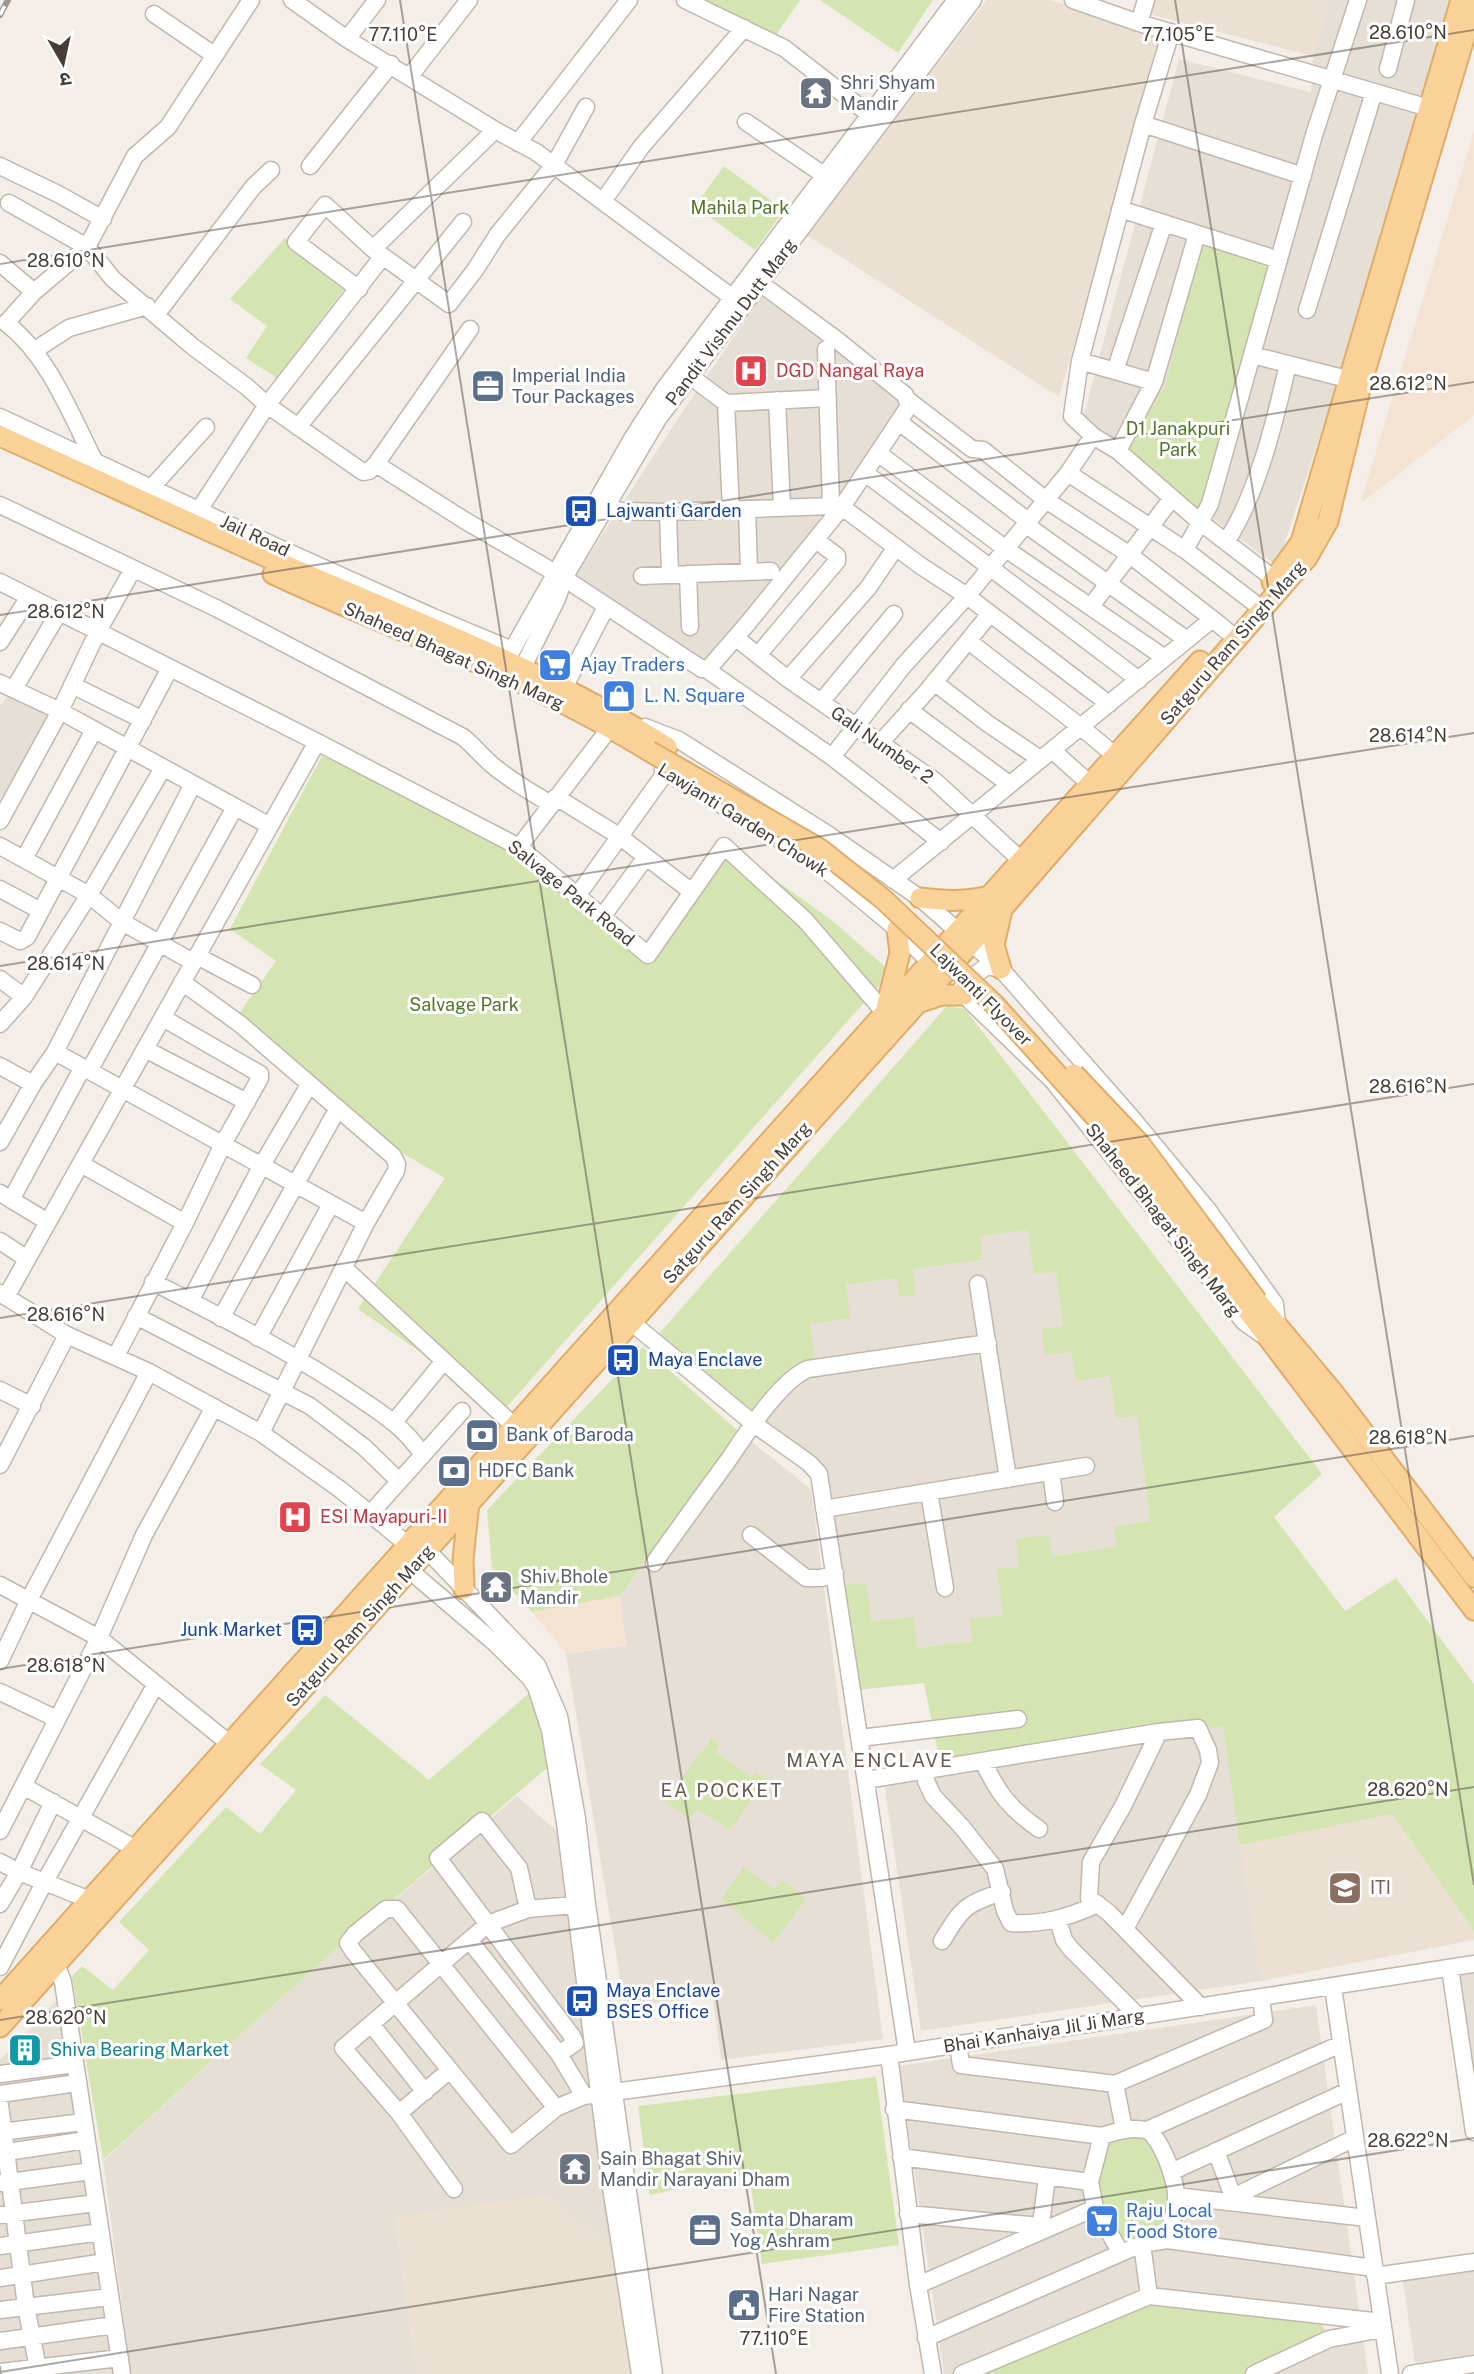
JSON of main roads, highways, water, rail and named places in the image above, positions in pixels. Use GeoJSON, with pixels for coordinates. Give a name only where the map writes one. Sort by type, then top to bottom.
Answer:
{"type":"FeatureCollection","features":[{"type":"Feature","properties":{"kind":"main road","name":"Satguru Ram Singh Marg"},"geometry":{"type":"LineString","coordinates":[[0,2027],[411,1553],[513,1425],[885,1013],[937,968],[1307,558],[1328,521],[1361,386],[1436,110],[1461,0]]}},
{"type":"Feature","properties":{"kind":"main road","name":"Satguru Ram Singh Marg"},"geometry":{"type":"LineString","coordinates":[[996,902],[1021,861],[1115,756],[1221,626],[1253,602],[1301,542],[1347,379],[1436,110],[1474,5]]}},
{"type":"Feature","properties":{"kind":"main road"},"geometry":{"type":"LineString","coordinates":[[0,436],[291,575]]}},
{"type":"Feature","properties":{"kind":"main road"},"geometry":{"type":"LineString","coordinates":[[0,449],[291,575]]}},
{"type":"Feature","properties":{"kind":"main road","name":"Shaheed Bhagat Singh Marg"},"geometry":{"type":"LineString","coordinates":[[291,575],[514,658],[564,688],[617,726]]}},
{"type":"Feature","properties":{"kind":"main road","name":"Shaheed Bhagat Singh Marg"},"geometry":{"type":"LineString","coordinates":[[291,575],[617,726]]}},
{"type":"Feature","properties":{"kind":"main road","name":"Lajwanti Flyover"},"geometry":{"type":"LineString","coordinates":[[617,726],[820,849],[883,899],[994,1004],[1125,1150],[1273,1332]]}},
{"type":"Feature","properties":{"kind":"main road"},"geometry":{"type":"LineString","coordinates":[[920,898],[950,902],[996,902],[994,944],[1001,969]]}},
{"type":"Feature","properties":{"kind":"main road"},"geometry":{"type":"LineString","coordinates":[[885,1013],[900,953],[897,929]]}},
{"type":"Feature","properties":{"kind":"main road","name":"Satguru Ram Singh Marg"},"geometry":{"type":"LineString","coordinates":[[0,2000],[8,1979],[90,1900],[230,1744],[411,1553],[469,1503],[914,1005],[937,968]]}},
{"type":"Feature","properties":{"kind":"main road","name":"Shaheed Bhagat Singh Marg"},"geometry":{"type":"LineString","coordinates":[[914,1005],[942,995],[964,995],[937,968]]}},
{"type":"Feature","properties":{"kind":"main road"},"geometry":{"type":"LineString","coordinates":[[1273,1332],[1333,1392],[1474,1577]]}},
{"type":"Feature","properties":{"kind":"main road","name":"Shaheed Bhagat Singh Marg"},"geometry":{"type":"LineString","coordinates":[[1273,1332],[1474,1610]]}},
{"type":"Feature","properties":{"kind":"main road"},"geometry":{"type":"LineString","coordinates":[[464,1589],[463,1559],[469,1503]]}},
{"type":"Feature","properties":{"kind":"railway"},"geometry":{"type":"LineString","coordinates":[[0,15],[8,0]]}},
{"type":"Feature","properties":{"kind":"place","name":"Shri Shyam Mandir"},"geometry":{"type":"Point","coordinates":[816,93]}},
{"type":"Feature","properties":{"kind":"place","name":"DGD Nangal Raya"},"geometry":{"type":"Point","coordinates":[751,371]}},
{"type":"Feature","properties":{"kind":"place","name":"Imperial India Tour Packages"},"geometry":{"type":"Point","coordinates":[488,386]}},
{"type":"Feature","properties":{"kind":"place","name":"Lajwanti Garden"},"geometry":{"type":"Point","coordinates":[581,511]}},
{"type":"Feature","properties":{"kind":"place","name":"Ajay Traders"},"geometry":{"type":"Point","coordinates":[555,665]}},
{"type":"Feature","properties":{"kind":"place","name":"L. N. Square"},"geometry":{"type":"Point","coordinates":[619,696]}},
{"type":"Feature","properties":{"kind":"place","name":"Maya Enclave"},"geometry":{"type":"Point","coordinates":[623,1360]}},
{"type":"Feature","properties":{"kind":"place","name":"Bank of Baroda"},"geometry":{"type":"Point","coordinates":[482,1435]}},
{"type":"Feature","properties":{"kind":"place","name":"HDFC Bank"},"geometry":{"type":"Point","coordinates":[454,1471]}},
{"type":"Feature","properties":{"kind":"place","name":"ESI Mayapuri-II"},"geometry":{"type":"Point","coordinates":[295,1517]}},
{"type":"Feature","properties":{"kind":"place","name":"Shiv Bhole Mandir"},"geometry":{"type":"Point","coordinates":[496,1587]}},
{"type":"Feature","properties":{"kind":"place","name":"Junk Market"},"geometry":{"type":"Point","coordinates":[307,1630]}},
{"type":"Feature","properties":{"kind":"place","name":"ITI"},"geometry":{"type":"Point","coordinates":[1345,1888]}},
{"type":"Feature","properties":{"kind":"place","name":"Maya Enclave BSES Office"},"geometry":{"type":"Point","coordinates":[582,2001]}},
{"type":"Feature","properties":{"kind":"place","name":"Shiva Bearing Market"},"geometry":{"type":"Point","coordinates":[25,2050]}},
{"type":"Feature","properties":{"kind":"place","name":"Sain Bhagat Shiv Mandir Narayani Dham"},"geometry":{"type":"Point","coordinates":[575,2169]}},
{"type":"Feature","properties":{"kind":"place","name":"Raju Local Food Store"},"geometry":{"type":"Point","coordinates":[1102,2221]}},
{"type":"Feature","properties":{"kind":"place","name":"Samta Dharam Yog Ashram"},"geometry":{"type":"Point","coordinates":[705,2230]}},
{"type":"Feature","properties":{"kind":"place","name":"Hari Nagar Fire Station"},"geometry":{"type":"Point","coordinates":[744,2305]}},
{"type":"Feature","properties":{"kind":"district","name":"MAYA ENCLAVE"},"geometry":{"type":"Point","coordinates":[870,1760]}},
{"type":"Feature","properties":{"kind":"district","name":"EA POCKET"},"geometry":{"type":"Point","coordinates":[722,1790]}},
{"type":"Feature","properties":{"kind":"park label","name":"Mahila Park"},"geometry":{"type":"Point","coordinates":[740,208]}},
{"type":"Feature","properties":{"kind":"park label","name":"D1 Janakpuri Park"},"geometry":{"type":"Point","coordinates":[1178,439]}},
{"type":"Feature","properties":{"kind":"park label","name":"Salvage Park"},"geometry":{"type":"Point","coordinates":[464,1005]}}]}
